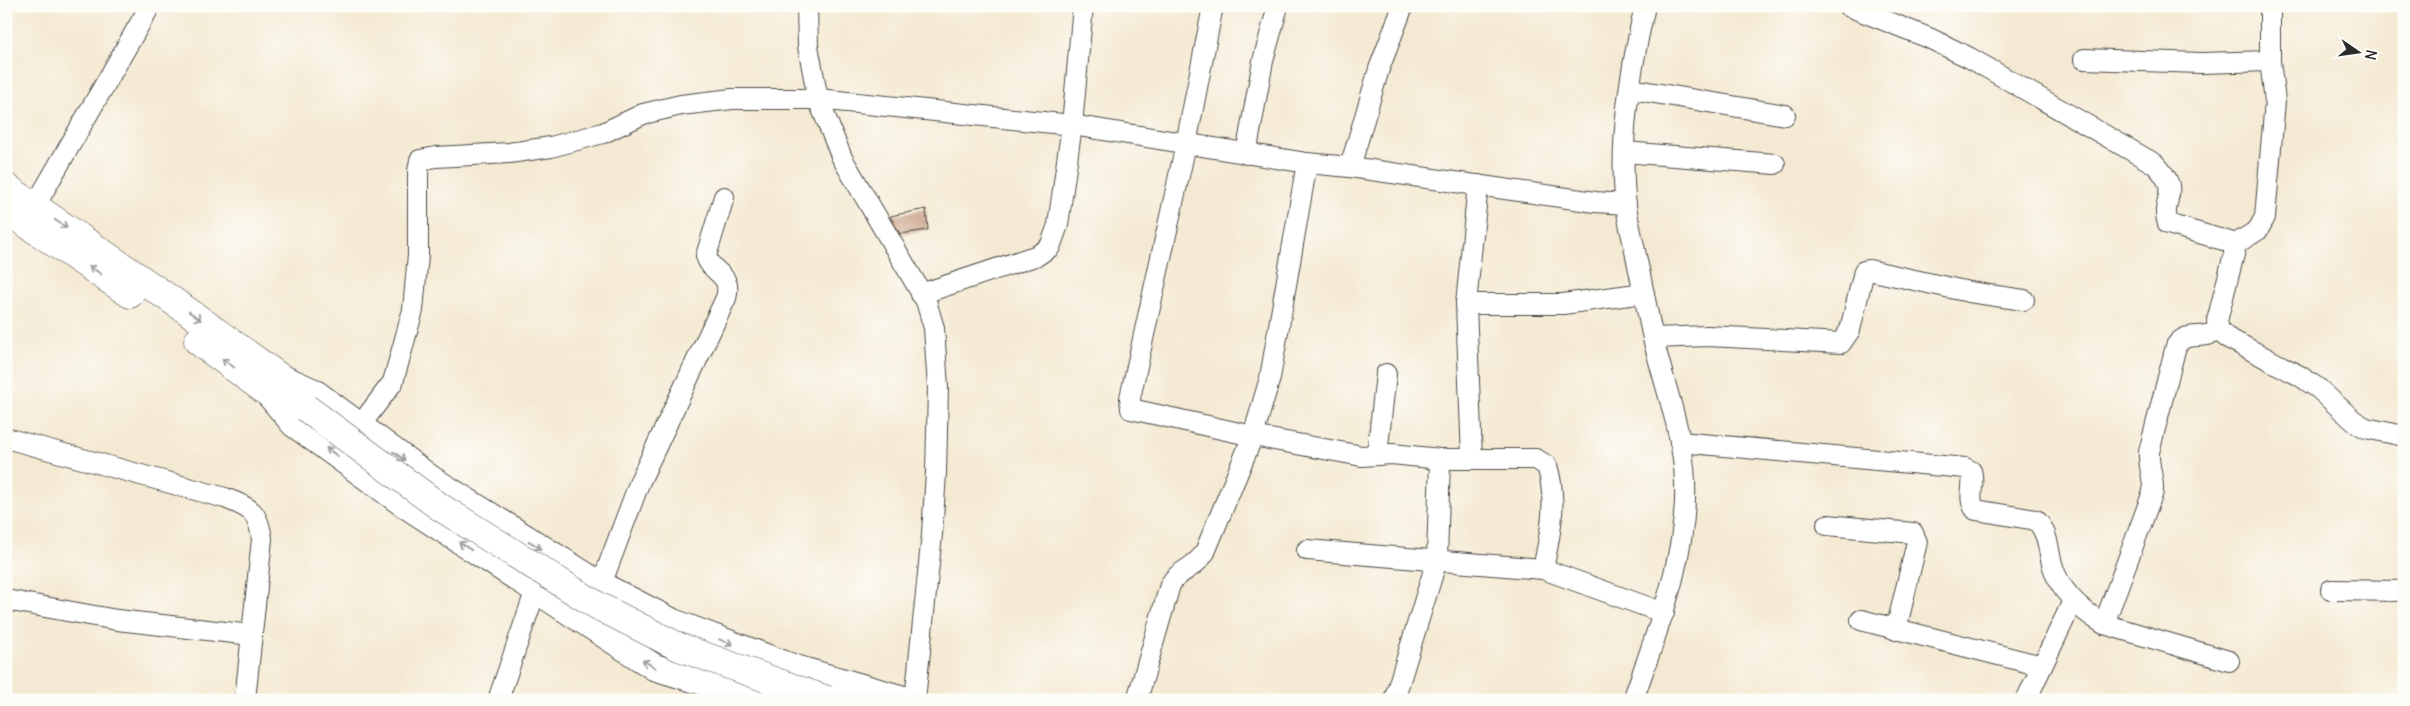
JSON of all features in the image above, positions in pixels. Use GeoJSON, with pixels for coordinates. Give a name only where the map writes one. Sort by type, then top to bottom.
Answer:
{"type":"FeatureCollection","features":[{"type":"Feature","properties":{"kind":"main road"},"geometry":{"type":"LineString","coordinates":[[6,187],[189,312],[273,384],[432,502],[598,606],[679,647],[827,700]]}},
{"type":"Feature","properties":{"kind":"main road"},"geometry":{"type":"LineString","coordinates":[[6,210],[171,322],[273,384]]}},
{"type":"Feature","properties":{"kind":"street"},"geometry":{"type":"LineString","coordinates":[[35,206],[150,6]]}},
{"type":"Feature","properties":{"kind":"street"},"geometry":{"type":"LineString","coordinates":[[807,6],[809,59],[818,100],[842,158],[922,294],[934,328],[938,408],[932,534],[915,700]]}},
{"type":"Feature","properties":{"kind":"street"},"geometry":{"type":"LineString","coordinates":[[922,294],[1038,256],[1050,247],[1058,226],[1072,125],[1082,6]]}},
{"type":"Feature","properties":{"kind":"street"},"geometry":{"type":"LineString","coordinates":[[1213,6],[1186,144],[1130,405],[1131,410],[1336,452],[1440,459],[1531,458],[1542,462],[1547,466],[1550,476],[1552,512],[1543,569]]}},
{"type":"Feature","properties":{"kind":"street"},"geometry":{"type":"LineString","coordinates":[[1246,154],[1263,61],[1278,6]]}},
{"type":"Feature","properties":{"kind":"street"},"geometry":{"type":"LineString","coordinates":[[1350,166],[1379,69],[1403,6]]}},
{"type":"Feature","properties":{"kind":"street"},"geometry":{"type":"LineString","coordinates":[[1633,700],[1664,613],[1682,534],[1685,509],[1685,480],[1680,442],[1653,338],[1626,204],[1624,152],[1636,46],[1645,6]]}},
{"type":"Feature","properties":{"kind":"street"},"geometry":{"type":"LineString","coordinates":[[1848,6],[1929,38],[1970,58],[2155,164],[2168,178],[2170,190],[2166,219],[2168,224],[2230,242],[2234,246],[2235,250],[2218,321],[2220,330],[2226,337],[2300,376],[2319,389],[2354,421],[2366,428],[2404,436]]}},
{"type":"Feature","properties":{"kind":"street"},"geometry":{"type":"LineString","coordinates":[[2234,246],[2258,230],[2265,217],[2276,101],[2270,61],[2270,6]]}},
{"type":"Feature","properties":{"kind":"street"},"geometry":{"type":"LineString","coordinates":[[2084,59],[2201,63],[2270,61]]}},
{"type":"Feature","properties":{"kind":"street"},"geometry":{"type":"LineString","coordinates":[[1631,89],[1786,115]]}},
{"type":"Feature","properties":{"kind":"street"},"geometry":{"type":"LineString","coordinates":[[359,427],[393,382],[413,310],[417,281],[418,172],[420,160],[436,157],[509,153],[550,147],[603,133],[643,114],[680,105],[732,98],[818,100],[1072,125],[1307,163],[1350,166],[1595,202],[1626,204]]}},
{"type":"Feature","properties":{"kind":"street"},"geometry":{"type":"LineString","coordinates":[[1624,152],[1775,164]]}},
{"type":"Feature","properties":{"kind":"street"},"geometry":{"type":"LineString","coordinates":[[1137,700],[1170,585],[1176,576],[1196,565],[1205,552],[1253,436],[1275,351],[1307,163]]}},
{"type":"Feature","properties":{"kind":"street"},"geometry":{"type":"LineString","coordinates":[[1472,459],[1466,304],[1478,185]]}},
{"type":"Feature","properties":{"kind":"street"},"geometry":{"type":"LineString","coordinates":[[601,585],[640,481],[726,298],[728,288],[726,279],[708,262],[706,256],[724,197]]}},
{"type":"Feature","properties":{"kind":"street"},"geometry":{"type":"LineString","coordinates":[[1653,338],[1708,336],[1841,343],[1850,330],[1864,272],[1869,270],[1969,292],[2024,300]]}},
{"type":"Feature","properties":{"kind":"street"},"geometry":{"type":"LineString","coordinates":[[1466,304],[1563,304],[1644,293]]}},
{"type":"Feature","properties":{"kind":"street"},"geometry":{"type":"LineString","coordinates":[[2104,624],[2153,492],[2154,485],[2148,463],[2149,452],[2176,346],[2180,340],[2187,336],[2210,336],[2220,330]]}},
{"type":"Feature","properties":{"kind":"street"},"geometry":{"type":"LineString","coordinates":[[1378,455],[1386,374]]}},
{"type":"Feature","properties":{"kind":"street"},"geometry":{"type":"LineString","coordinates":[[273,384],[314,392],[430,478],[601,585],[673,622],[795,668],[907,700]]}},
{"type":"Feature","properties":{"kind":"street"},"geometry":{"type":"LineString","coordinates":[[273,384],[294,424],[401,502],[535,592],[654,667],[762,700]]}},
{"type":"Feature","properties":{"kind":"street"},"geometry":{"type":"LineString","coordinates":[[6,438],[225,498],[248,507],[256,515],[262,539],[244,700]]}},
{"type":"Feature","properties":{"kind":"street"},"geometry":{"type":"LineString","coordinates":[[1680,442],[1964,468],[1970,471],[1974,479],[1971,499],[1972,506],[1976,510],[2036,520],[2043,527],[2054,569],[2073,601],[2104,624],[2229,661]]}},
{"type":"Feature","properties":{"kind":"street"},"geometry":{"type":"LineString","coordinates":[[1394,700],[1437,560],[1440,459]]}},
{"type":"Feature","properties":{"kind":"street"},"geometry":{"type":"LineString","coordinates":[[1828,526],[1912,534],[1917,538],[1896,630]]}},
{"type":"Feature","properties":{"kind":"street"},"geometry":{"type":"LineString","coordinates":[[1307,550],[1543,569],[1664,613]]}},
{"type":"Feature","properties":{"kind":"street"},"geometry":{"type":"LineString","coordinates":[[2331,590],[2404,591]]}},
{"type":"Feature","properties":{"kind":"street"},"geometry":{"type":"LineString","coordinates":[[498,700],[535,592]]}},
{"type":"Feature","properties":{"kind":"street"},"geometry":{"type":"LineString","coordinates":[[6,600],[116,620],[252,635]]}},
{"type":"Feature","properties":{"kind":"street"},"geometry":{"type":"LineString","coordinates":[[2026,700],[2073,601]]}},
{"type":"Feature","properties":{"kind":"street"},"geometry":{"type":"LineString","coordinates":[[1861,620],[2042,666]]}},
{"type":"Feature","properties":{"kind":"street"},"geometry":{"type":"LineString","coordinates":[[683,676],[698,632]]}},
{"type":"Feature","properties":{"kind":"building"},"geometry":{"type":"Polygon","coordinates":[[[926,209],[928,230],[900,234],[890,216],[926,209]]]}}]}
